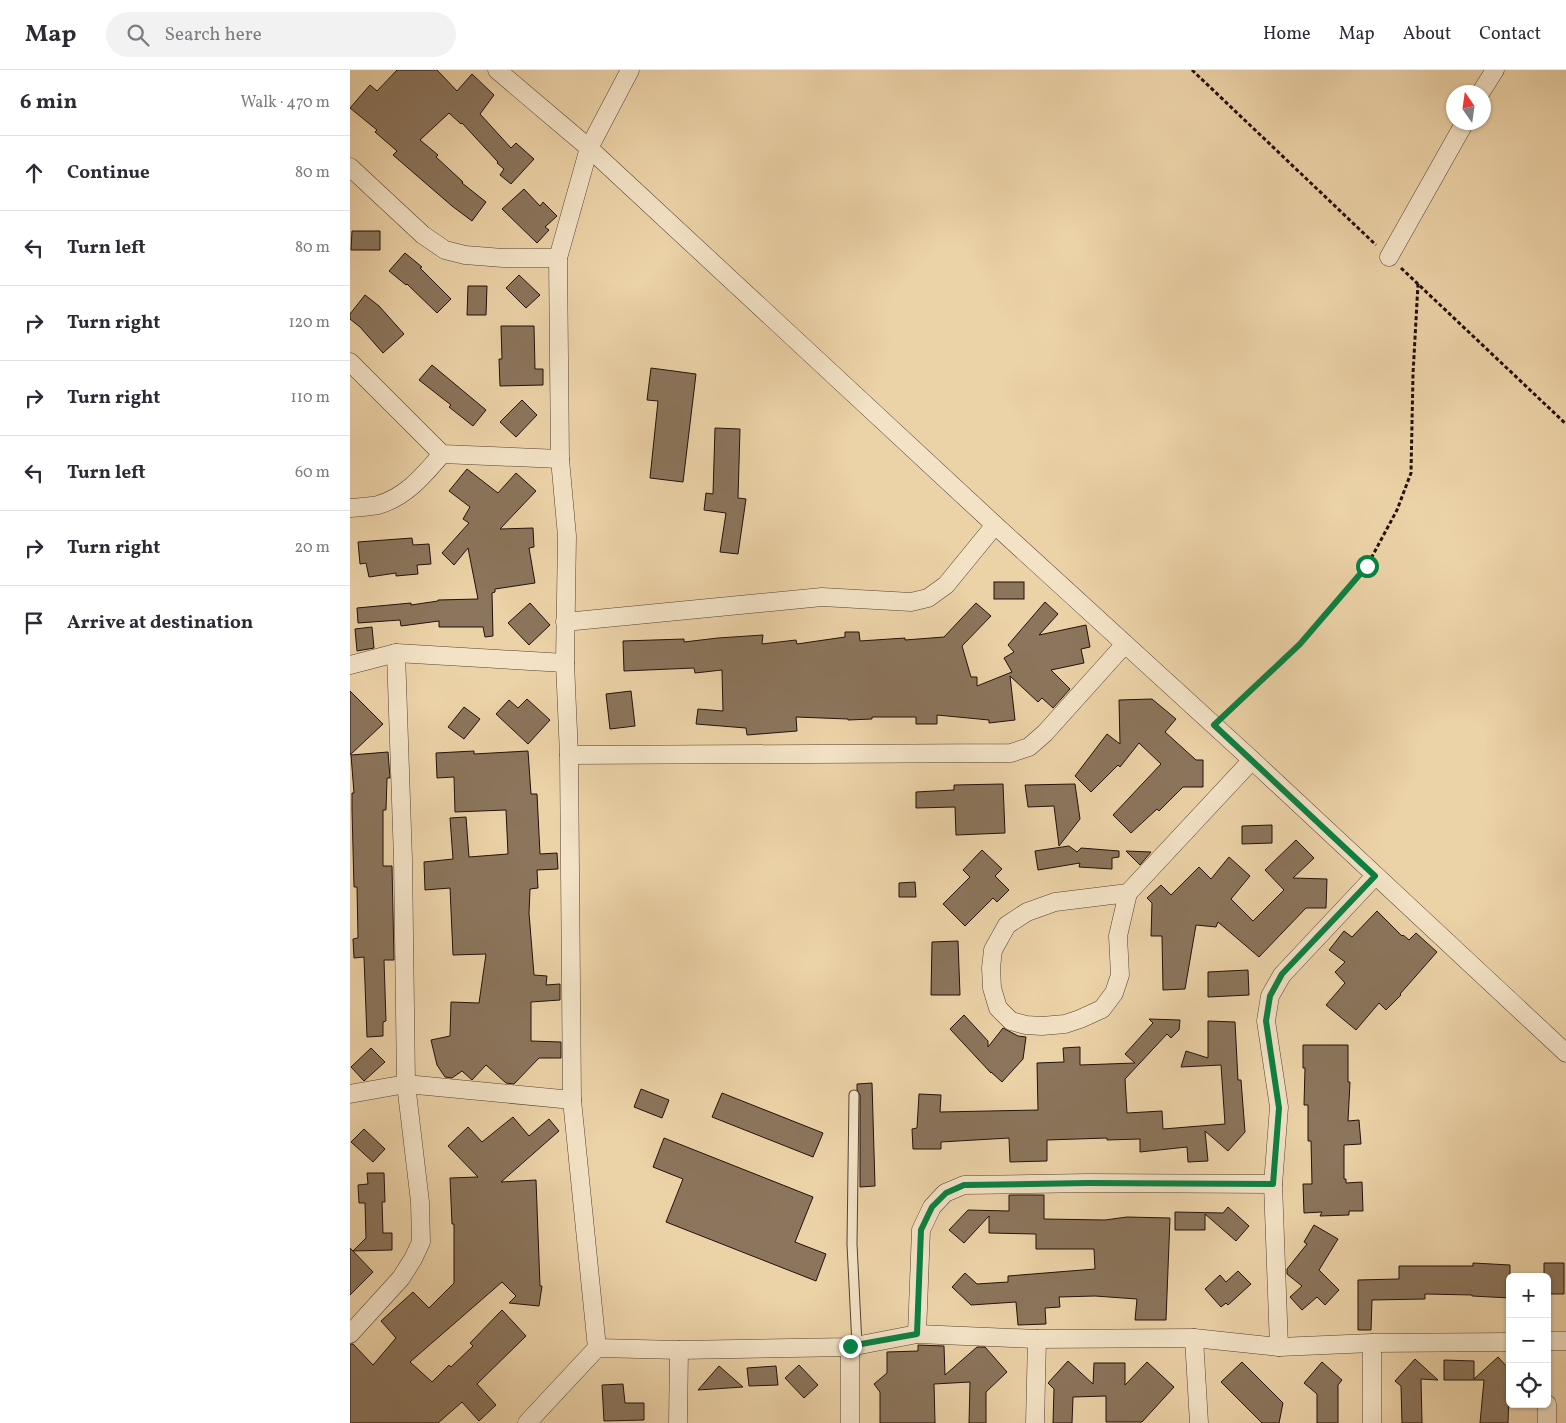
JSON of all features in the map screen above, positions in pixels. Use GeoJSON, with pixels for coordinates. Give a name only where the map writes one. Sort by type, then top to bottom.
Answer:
{"type":"FeatureCollection","features":[{"type":"Feature","properties":{"kind":"street"},"geometry":{"type":"LineString","coordinates":[[497,70],[589,148],[995,525],[1252,760],[1566,1053]]}},
{"type":"Feature","properties":{"kind":"street"},"geometry":{"type":"LineString","coordinates":[[597,1348],[572,1100],[569,755],[565,663],[567,536],[560,459],[558,258],[589,148],[630,70]]}},
{"type":"Feature","properties":{"kind":"street"},"geometry":{"type":"LineString","coordinates":[[1486,85],[1495,70]]}},
{"type":"Feature","properties":{"kind":"street"},"geometry":{"type":"LineString","coordinates":[[1389,257],[1460,130]]}},
{"type":"Feature","properties":{"kind":"street"},"geometry":{"type":"LineString","coordinates":[[352,174],[423,235],[445,250],[465,255],[503,258],[558,258]]}},
{"type":"Feature","properties":{"kind":"street"},"geometry":{"type":"LineString","coordinates":[[350,362],[442,454],[560,459]]}},
{"type":"Feature","properties":{"kind":"street"},"geometry":{"type":"LineString","coordinates":[[350,508],[376,505],[398,497],[416,483],[442,454]]}},
{"type":"Feature","properties":{"kind":"street"},"geometry":{"type":"LineString","coordinates":[[566,622],[822,597],[911,602],[928,598],[946,585],[995,525]]}},
{"type":"Feature","properties":{"kind":"street"},"geometry":{"type":"LineString","coordinates":[[569,755],[1010,753],[1029,747],[1045,733],[1125,644]]}},
{"type":"Feature","properties":{"kind":"street"},"geometry":{"type":"LineString","coordinates":[[350,664],[396,653],[565,663]]}},
{"type":"Feature","properties":{"kind":"street"},"geometry":{"type":"LineString","coordinates":[[350,1334],[401,1278],[421,1242],[420,1202],[406,1084],[403,859],[396,653]]}},
{"type":"Feature","properties":{"kind":"street"},"geometry":{"type":"LineString","coordinates":[[1128,893],[1055,902],[1027,912],[1007,925],[993,950],[991,968],[992,988],[998,1008],[1012,1021],[1026,1025],[1042,1026],[1065,1024],[1102,1009],[1114,994],[1120,975],[1118,936],[1128,893],[1252,760]]}},
{"type":"Feature","properties":{"kind":"street"},"geometry":{"type":"LineString","coordinates":[[1279,1347],[1273,1184],[1279,1108],[1266,1021],[1270,996],[1282,974],[1375,876]]}},
{"type":"Feature","properties":{"kind":"street"},"geometry":{"type":"LineString","coordinates":[[350,1094],[406,1084],[572,1100]]}},
{"type":"Feature","properties":{"kind":"street"},"geometry":{"type":"LineString","coordinates":[[917,1334],[921,1230],[932,1207],[946,1193],[964,1185],[1088,1183],[1273,1184]]}},
{"type":"Feature","properties":{"kind":"street"},"geometry":{"type":"LineString","coordinates":[[527,1423],[597,1348],[679,1350],[853,1346],[917,1334],[1037,1339],[1194,1338],[1279,1347],[1372,1343],[1506,1342]]}},
{"type":"Feature","properties":{"kind":"street"},"geometry":{"type":"LineString","coordinates":[[1194,1338],[1199,1423]]}},
{"type":"Feature","properties":{"kind":"street"},"geometry":{"type":"LineString","coordinates":[[1035,1423],[1037,1339]]}},
{"type":"Feature","properties":{"kind":"street"},"geometry":{"type":"LineString","coordinates":[[1551,1341],[1566,1341]]}},
{"type":"Feature","properties":{"kind":"street"},"geometry":{"type":"LineString","coordinates":[[1372,1343],[1372,1423]]}},
{"type":"Feature","properties":{"kind":"street"},"geometry":{"type":"LineString","coordinates":[[850,1423],[853,1346]]}},
{"type":"Feature","properties":{"kind":"street"},"geometry":{"type":"LineString","coordinates":[[678,1423],[679,1350]]}},
{"type":"Feature","properties":{"kind":"street"},"geometry":{"type":"LineString","coordinates":[[1547,1408],[1547,1423]]}},
{"type":"Feature","properties":{"kind":"lane"},"geometry":{"type":"LineString","coordinates":[[853,1346],[854,1095]]}},
{"type":"Feature","properties":{"kind":"path"},"geometry":{"type":"LineString","coordinates":[[1214,725],[1300,644],[1367,566],[1397,510],[1411,473],[1413,374],[1418,284]]}},
{"type":"Feature","properties":{"kind":"building"},"geometry":{"type":"Polygon","coordinates":[[[397,70],[437,70],[457,91],[472,74],[494,95],[480,114],[511,148],[516,143],[534,159],[511,184],[500,175],[504,169],[498,162],[462,123],[449,113],[420,140],[438,155],[436,157],[462,183],[486,202],[472,221],[393,155],[397,151],[375,132],[377,130],[350,108],[370,85],[377,91],[397,70]]]}},
{"type":"Feature","properties":{"kind":"building"},"geometry":{"type":"Polygon","coordinates":[[[524,189],[540,206],[543,202],[557,216],[545,227],[549,230],[537,243],[502,209],[524,189]]]}},
{"type":"Feature","properties":{"kind":"building"},"geometry":{"type":"Polygon","coordinates":[[[352,231],[380,231],[380,250],[351,250],[352,231]]]}},
{"type":"Feature","properties":{"kind":"building"},"geometry":{"type":"Polygon","coordinates":[[[405,253],[422,267],[420,268],[451,299],[437,313],[407,284],[389,271],[405,253]]]}},
{"type":"Feature","properties":{"kind":"building"},"geometry":{"type":"Polygon","coordinates":[[[519,275],[540,295],[526,308],[506,288],[519,275]]]}},
{"type":"Feature","properties":{"kind":"building"},"geometry":{"type":"Polygon","coordinates":[[[468,286],[487,286],[486,315],[467,315],[468,286]]]}},
{"type":"Feature","properties":{"kind":"building"},"geometry":{"type":"Polygon","coordinates":[[[365,295],[379,306],[404,334],[383,353],[360,327],[350,319],[350,314],[365,295]]]}},
{"type":"Feature","properties":{"kind":"building"},"geometry":{"type":"Polygon","coordinates":[[[501,326],[534,326],[535,369],[543,369],[543,385],[500,386],[499,359],[502,359],[501,326]]]}},
{"type":"Feature","properties":{"kind":"building"},"geometry":{"type":"Polygon","coordinates":[[[432,365],[486,410],[473,426],[449,407],[451,405],[419,380],[432,365]]]}},
{"type":"Feature","properties":{"kind":"building"},"geometry":{"type":"Polygon","coordinates":[[[651,368],[696,374],[683,482],[650,478],[658,401],[647,400],[651,368]]]}},
{"type":"Feature","properties":{"kind":"building"},"geometry":{"type":"Polygon","coordinates":[[[522,400],[537,415],[516,437],[500,422],[522,400]]]}},
{"type":"Feature","properties":{"kind":"building"},"geometry":{"type":"Polygon","coordinates":[[[715,428],[740,429],[738,498],[746,499],[738,554],[720,552],[726,513],[704,510],[706,493],[713,494],[715,428]]]}},
{"type":"Feature","properties":{"kind":"building"},"geometry":{"type":"Polygon","coordinates":[[[467,469],[498,493],[516,473],[536,491],[500,529],[533,528],[534,547],[529,548],[535,583],[495,589],[495,592],[492,593],[493,636],[485,637],[483,627],[439,627],[439,621],[401,626],[400,620],[358,623],[357,608],[411,603],[411,605],[438,600],[478,599],[468,548],[454,565],[442,553],[469,523],[463,519],[470,507],[449,491],[467,469]]]}},
{"type":"Feature","properties":{"kind":"building"},"geometry":{"type":"Polygon","coordinates":[[[412,538],[413,545],[429,544],[431,564],[417,565],[418,574],[396,576],[396,573],[369,577],[366,563],[360,564],[358,542],[412,538]]]}},
{"type":"Feature","properties":{"kind":"building"},"geometry":{"type":"Polygon","coordinates":[[[994,582],[1024,582],[1024,599],[994,599],[994,582]]]}},
{"type":"Feature","properties":{"kind":"building"},"geometry":{"type":"Polygon","coordinates":[[[1045,602],[1058,614],[1039,635],[1086,625],[1090,647],[1081,649],[1084,663],[1051,670],[1070,689],[1053,708],[1042,698],[1038,702],[1010,676],[1015,720],[989,723],[989,720],[937,715],[937,724],[916,724],[916,717],[872,717],[872,719],[848,720],[796,717],[797,731],[747,735],[746,728],[696,724],[698,709],[723,711],[722,670],[695,673],[694,668],[624,671],[623,641],[684,639],[684,642],[763,635],[762,644],[796,640],[797,644],[845,637],[845,632],[859,632],[860,641],[944,637],[976,603],[991,616],[962,646],[971,677],[977,677],[977,686],[1012,672],[1004,658],[1014,652],[1008,645],[1045,602]]]}},
{"type":"Feature","properties":{"kind":"building"},"geometry":{"type":"Polygon","coordinates":[[[530,603],[550,625],[529,645],[508,623],[530,603]]]}},
{"type":"Feature","properties":{"kind":"building"},"geometry":{"type":"Polygon","coordinates":[[[372,627],[374,648],[357,651],[355,629],[372,627]]]}},
{"type":"Feature","properties":{"kind":"building"},"geometry":{"type":"Polygon","coordinates":[[[350,691],[383,724],[350,755],[350,691]]]}},
{"type":"Feature","properties":{"kind":"building"},"geometry":{"type":"Polygon","coordinates":[[[631,691],[635,726],[610,729],[606,694],[631,691]]]}},
{"type":"Feature","properties":{"kind":"building"},"geometry":{"type":"Polygon","coordinates":[[[527,699],[550,720],[528,744],[496,714],[509,700],[518,708],[527,699]]]}},
{"type":"Feature","properties":{"kind":"building"},"geometry":{"type":"Polygon","coordinates":[[[1152,699],[1176,719],[1165,732],[1196,760],[1203,760],[1203,787],[1183,787],[1159,811],[1157,809],[1131,833],[1113,815],[1161,764],[1139,743],[1120,767],[1118,765],[1091,792],[1075,776],[1107,734],[1120,744],[1119,700],[1152,699]]]}},
{"type":"Feature","properties":{"kind":"building"},"geometry":{"type":"Polygon","coordinates":[[[464,707],[480,719],[464,739],[448,727],[464,707]]]}},
{"type":"Feature","properties":{"kind":"building"},"geometry":{"type":"Polygon","coordinates":[[[474,751],[474,754],[528,751],[531,794],[537,794],[540,854],[557,853],[558,869],[537,870],[538,888],[530,889],[529,913],[534,975],[547,976],[546,985],[560,984],[560,1000],[531,1002],[531,1041],[561,1042],[561,1058],[539,1058],[514,1084],[506,1083],[486,1065],[472,1080],[462,1071],[452,1078],[445,1077],[437,1065],[431,1040],[450,1036],[451,1002],[479,1003],[486,954],[453,955],[450,888],[425,890],[424,862],[453,859],[450,818],[466,817],[469,857],[508,854],[506,810],[455,812],[454,777],[437,778],[436,753],[474,751]]]}},
{"type":"Feature","properties":{"kind":"building"},"geometry":{"type":"Polygon","coordinates":[[[388,752],[390,778],[387,778],[386,810],[383,810],[383,866],[392,866],[394,960],[384,960],[386,1021],[383,1022],[383,1036],[367,1037],[364,957],[354,958],[353,939],[358,938],[357,887],[354,887],[352,793],[354,793],[351,755],[388,752]]]}},
{"type":"Feature","properties":{"kind":"building"},"geometry":{"type":"Polygon","coordinates":[[[1003,784],[1005,833],[956,835],[955,807],[916,808],[916,792],[954,790],[954,785],[1003,784]]]}},
{"type":"Feature","properties":{"kind":"building"},"geometry":{"type":"Polygon","coordinates":[[[1075,784],[1080,819],[1059,846],[1054,806],[1028,807],[1025,785],[1075,784]]]}},
{"type":"Feature","properties":{"kind":"building"},"geometry":{"type":"Polygon","coordinates":[[[1272,825],[1272,843],[1242,844],[1242,826],[1272,825]]]}},
{"type":"Feature","properties":{"kind":"building"},"geometry":{"type":"Polygon","coordinates":[[[1296,840],[1314,858],[1293,878],[1327,879],[1326,908],[1306,908],[1259,957],[1218,922],[1216,927],[1196,925],[1185,989],[1163,990],[1162,936],[1151,936],[1152,903],[1147,898],[1161,885],[1171,895],[1199,867],[1211,879],[1229,857],[1250,876],[1231,899],[1253,921],[1284,890],[1265,870],[1296,840]]]}},
{"type":"Feature","properties":{"kind":"building"},"geometry":{"type":"Polygon","coordinates":[[[1069,846],[1077,852],[1081,848],[1119,851],[1119,857],[1112,858],[1112,869],[1079,867],[1080,863],[1038,870],[1035,851],[1069,846]]]}},
{"type":"Feature","properties":{"kind":"building"},"geometry":{"type":"Polygon","coordinates":[[[982,850],[1002,869],[995,876],[1009,890],[997,902],[993,898],[965,926],[943,904],[970,877],[963,870],[982,850]]]}},
{"type":"Feature","properties":{"kind":"building"},"geometry":{"type":"Polygon","coordinates":[[[1126,851],[1151,852],[1140,865],[1126,851]]]}},
{"type":"Feature","properties":{"kind":"building"},"geometry":{"type":"Polygon","coordinates":[[[915,882],[916,897],[899,897],[899,883],[915,882]]]}},
{"type":"Feature","properties":{"kind":"building"},"geometry":{"type":"Polygon","coordinates":[[[1377,911],[1402,936],[1409,940],[1416,933],[1437,952],[1386,1010],[1379,1003],[1356,1030],[1326,1005],[1345,983],[1335,972],[1345,962],[1329,950],[1344,931],[1352,937],[1377,911]]]}},
{"type":"Feature","properties":{"kind":"building"},"geometry":{"type":"Polygon","coordinates":[[[958,941],[960,995],[931,995],[932,942],[958,941]]]}},
{"type":"Feature","properties":{"kind":"building"},"geometry":{"type":"Polygon","coordinates":[[[1248,970],[1249,995],[1208,997],[1208,972],[1248,970]]]}},
{"type":"Feature","properties":{"kind":"building"},"geometry":{"type":"Polygon","coordinates":[[[964,1015],[988,1041],[988,1047],[1003,1028],[1018,1036],[1026,1037],[1023,1059],[1002,1082],[991,1073],[950,1029],[964,1015]]]}},
{"type":"Feature","properties":{"kind":"building"},"geometry":{"type":"Polygon","coordinates":[[[1149,1019],[1180,1020],[1179,1030],[1171,1038],[1167,1034],[1125,1079],[1127,1113],[1162,1111],[1163,1129],[1225,1124],[1221,1065],[1181,1067],[1186,1051],[1208,1058],[1208,1021],[1235,1022],[1238,1080],[1241,1080],[1245,1132],[1228,1151],[1205,1131],[1208,1161],[1188,1162],[1187,1147],[1140,1152],[1140,1139],[1047,1140],[1047,1161],[1010,1162],[1009,1138],[941,1142],[941,1149],[913,1149],[912,1129],[917,1128],[919,1094],[941,1095],[940,1112],[1038,1110],[1037,1063],[1064,1062],[1063,1048],[1080,1047],[1080,1065],[1135,1063],[1125,1054],[1153,1023],[1149,1019]]]}},
{"type":"Feature","properties":{"kind":"building"},"geometry":{"type":"Polygon","coordinates":[[[1303,1045],[1348,1045],[1348,1082],[1350,1082],[1348,1121],[1359,1120],[1361,1144],[1344,1145],[1344,1179],[1346,1179],[1346,1183],[1362,1182],[1363,1211],[1349,1211],[1349,1215],[1320,1216],[1322,1212],[1304,1213],[1303,1184],[1312,1184],[1311,1141],[1308,1141],[1308,1105],[1304,1105],[1305,1068],[1303,1068],[1303,1045]]]}},
{"type":"Feature","properties":{"kind":"building"},"geometry":{"type":"Polygon","coordinates":[[[371,1048],[385,1062],[364,1081],[351,1067],[371,1048]]]}},
{"type":"Feature","properties":{"kind":"building"},"geometry":{"type":"Polygon","coordinates":[[[872,1083],[875,1186],[860,1187],[860,1095],[857,1090],[857,1084],[872,1083]]]}},
{"type":"Feature","properties":{"kind":"building"},"geometry":{"type":"Polygon","coordinates":[[[641,1089],[669,1100],[662,1118],[634,1107],[641,1089]]]}},
{"type":"Feature","properties":{"kind":"building"},"geometry":{"type":"Polygon","coordinates":[[[722,1093],[823,1133],[813,1157],[712,1117],[722,1093]]]}},
{"type":"Feature","properties":{"kind":"building"},"geometry":{"type":"Polygon","coordinates":[[[513,1117],[529,1136],[549,1119],[559,1131],[501,1182],[536,1180],[540,1286],[542,1286],[539,1306],[509,1303],[516,1296],[502,1282],[410,1362],[432,1382],[449,1365],[451,1367],[473,1346],[470,1343],[502,1310],[526,1336],[477,1384],[496,1405],[479,1421],[462,1402],[438,1423],[350,1423],[350,1344],[353,1344],[373,1365],[396,1338],[381,1321],[413,1292],[429,1308],[454,1283],[454,1224],[452,1224],[450,1178],[478,1177],[448,1146],[468,1127],[482,1142],[513,1117]]]}},
{"type":"Feature","properties":{"kind":"building"},"geometry":{"type":"Polygon","coordinates":[[[364,1129],[385,1149],[373,1162],[351,1142],[364,1129]]]}},
{"type":"Feature","properties":{"kind":"building"},"geometry":{"type":"Polygon","coordinates":[[[664,1138],[813,1197],[795,1242],[826,1254],[816,1281],[666,1222],[683,1179],[653,1167],[664,1138]]]}},
{"type":"Feature","properties":{"kind":"building"},"geometry":{"type":"Polygon","coordinates":[[[367,1173],[384,1173],[385,1202],[382,1202],[383,1233],[392,1233],[392,1250],[353,1251],[366,1238],[365,1203],[359,1203],[358,1185],[368,1184],[367,1173]]]}},
{"type":"Feature","properties":{"kind":"building"},"geometry":{"type":"Polygon","coordinates":[[[1009,1195],[1044,1195],[1044,1219],[1170,1218],[1166,1320],[1135,1320],[1137,1299],[1095,1296],[1059,1297],[1060,1307],[1045,1308],[1046,1324],[1018,1325],[1016,1302],[971,1305],[952,1287],[965,1273],[977,1284],[1008,1282],[1008,1276],[1095,1269],[1094,1249],[1036,1249],[1036,1234],[989,1233],[989,1216],[964,1243],[949,1230],[968,1210],[1009,1211],[1009,1195]]]}},
{"type":"Feature","properties":{"kind":"building"},"geometry":{"type":"Polygon","coordinates":[[[1228,1207],[1249,1226],[1236,1241],[1205,1214],[1205,1230],[1175,1230],[1175,1212],[1223,1213],[1228,1207]]]}},
{"type":"Feature","properties":{"kind":"building"},"geometry":{"type":"Polygon","coordinates":[[[1314,1225],[1338,1239],[1319,1270],[1339,1290],[1325,1305],[1317,1297],[1302,1310],[1290,1297],[1302,1286],[1287,1274],[1287,1269],[1307,1244],[1304,1242],[1314,1225]]]}},
{"type":"Feature","properties":{"kind":"building"},"geometry":{"type":"Polygon","coordinates":[[[350,1248],[373,1272],[350,1295],[350,1248]]]}},
{"type":"Feature","properties":{"kind":"building"},"geometry":{"type":"Polygon","coordinates":[[[1473,1263],[1510,1265],[1510,1273],[1506,1273],[1506,1298],[1425,1294],[1425,1299],[1372,1300],[1371,1330],[1358,1330],[1358,1280],[1399,1279],[1399,1266],[1473,1266],[1473,1263]]]}},
{"type":"Feature","properties":{"kind":"building"},"geometry":{"type":"Polygon","coordinates":[[[1544,1263],[1564,1263],[1564,1294],[1551,1294],[1551,1273],[1544,1273],[1544,1263]]]}},
{"type":"Feature","properties":{"kind":"building"},"geometry":{"type":"Polygon","coordinates":[[[1238,1271],[1251,1284],[1228,1305],[1226,1303],[1221,1307],[1205,1289],[1220,1275],[1226,1282],[1238,1271]]]}},
{"type":"Feature","properties":{"kind":"building"},"geometry":{"type":"Polygon","coordinates":[[[918,1345],[944,1346],[945,1375],[977,1347],[985,1347],[1007,1372],[986,1392],[986,1423],[969,1423],[970,1382],[934,1384],[935,1423],[880,1423],[880,1392],[874,1384],[887,1373],[887,1352],[918,1351],[918,1345]]]}},
{"type":"Feature","properties":{"kind":"building"},"geometry":{"type":"Polygon","coordinates":[[[1498,1357],[1506,1366],[1508,1423],[1480,1423],[1484,1380],[1444,1380],[1444,1360],[1474,1361],[1474,1379],[1498,1357]]]}},
{"type":"Feature","properties":{"kind":"building"},"geometry":{"type":"Polygon","coordinates":[[[1415,1359],[1438,1380],[1421,1379],[1422,1423],[1402,1423],[1401,1386],[1395,1381],[1415,1359]]]}},
{"type":"Feature","properties":{"kind":"building"},"geometry":{"type":"Polygon","coordinates":[[[1068,1361],[1093,1384],[1094,1363],[1125,1363],[1125,1385],[1147,1362],[1174,1387],[1142,1422],[1106,1422],[1106,1396],[1073,1397],[1072,1423],[1053,1423],[1054,1389],[1048,1383],[1068,1361]]]}},
{"type":"Feature","properties":{"kind":"building"},"geometry":{"type":"Polygon","coordinates":[[[1242,1362],[1283,1403],[1279,1423],[1262,1423],[1221,1382],[1242,1362]]]}},
{"type":"Feature","properties":{"kind":"building"},"geometry":{"type":"Polygon","coordinates":[[[1322,1362],[1342,1380],[1338,1385],[1338,1423],[1317,1423],[1317,1394],[1304,1383],[1322,1362]]]}},
{"type":"Feature","properties":{"kind":"building"},"geometry":{"type":"Polygon","coordinates":[[[799,1365],[818,1385],[804,1398],[785,1378],[799,1365]]]}},
{"type":"Feature","properties":{"kind":"building"},"geometry":{"type":"Polygon","coordinates":[[[719,1366],[743,1387],[698,1390],[719,1366]]]}},
{"type":"Feature","properties":{"kind":"building"},"geometry":{"type":"Polygon","coordinates":[[[776,1366],[778,1385],[749,1386],[747,1368],[776,1366]]]}},
{"type":"Feature","properties":{"kind":"building"},"geometry":{"type":"Polygon","coordinates":[[[623,1384],[625,1403],[644,1403],[644,1420],[604,1421],[602,1385],[623,1384]]]}},
{"type":"Feature","properties":{"kind":"route"},"geometry":{"type":"LineString","coordinates":[[850,1346],[917,1334],[921,1230],[932,1207],[946,1193],[964,1185],[1088,1183],[1273,1184],[1279,1108],[1266,1021],[1270,996],[1282,974],[1375,876],[1214,725],[1300,644],[1367,566]]}}]}
